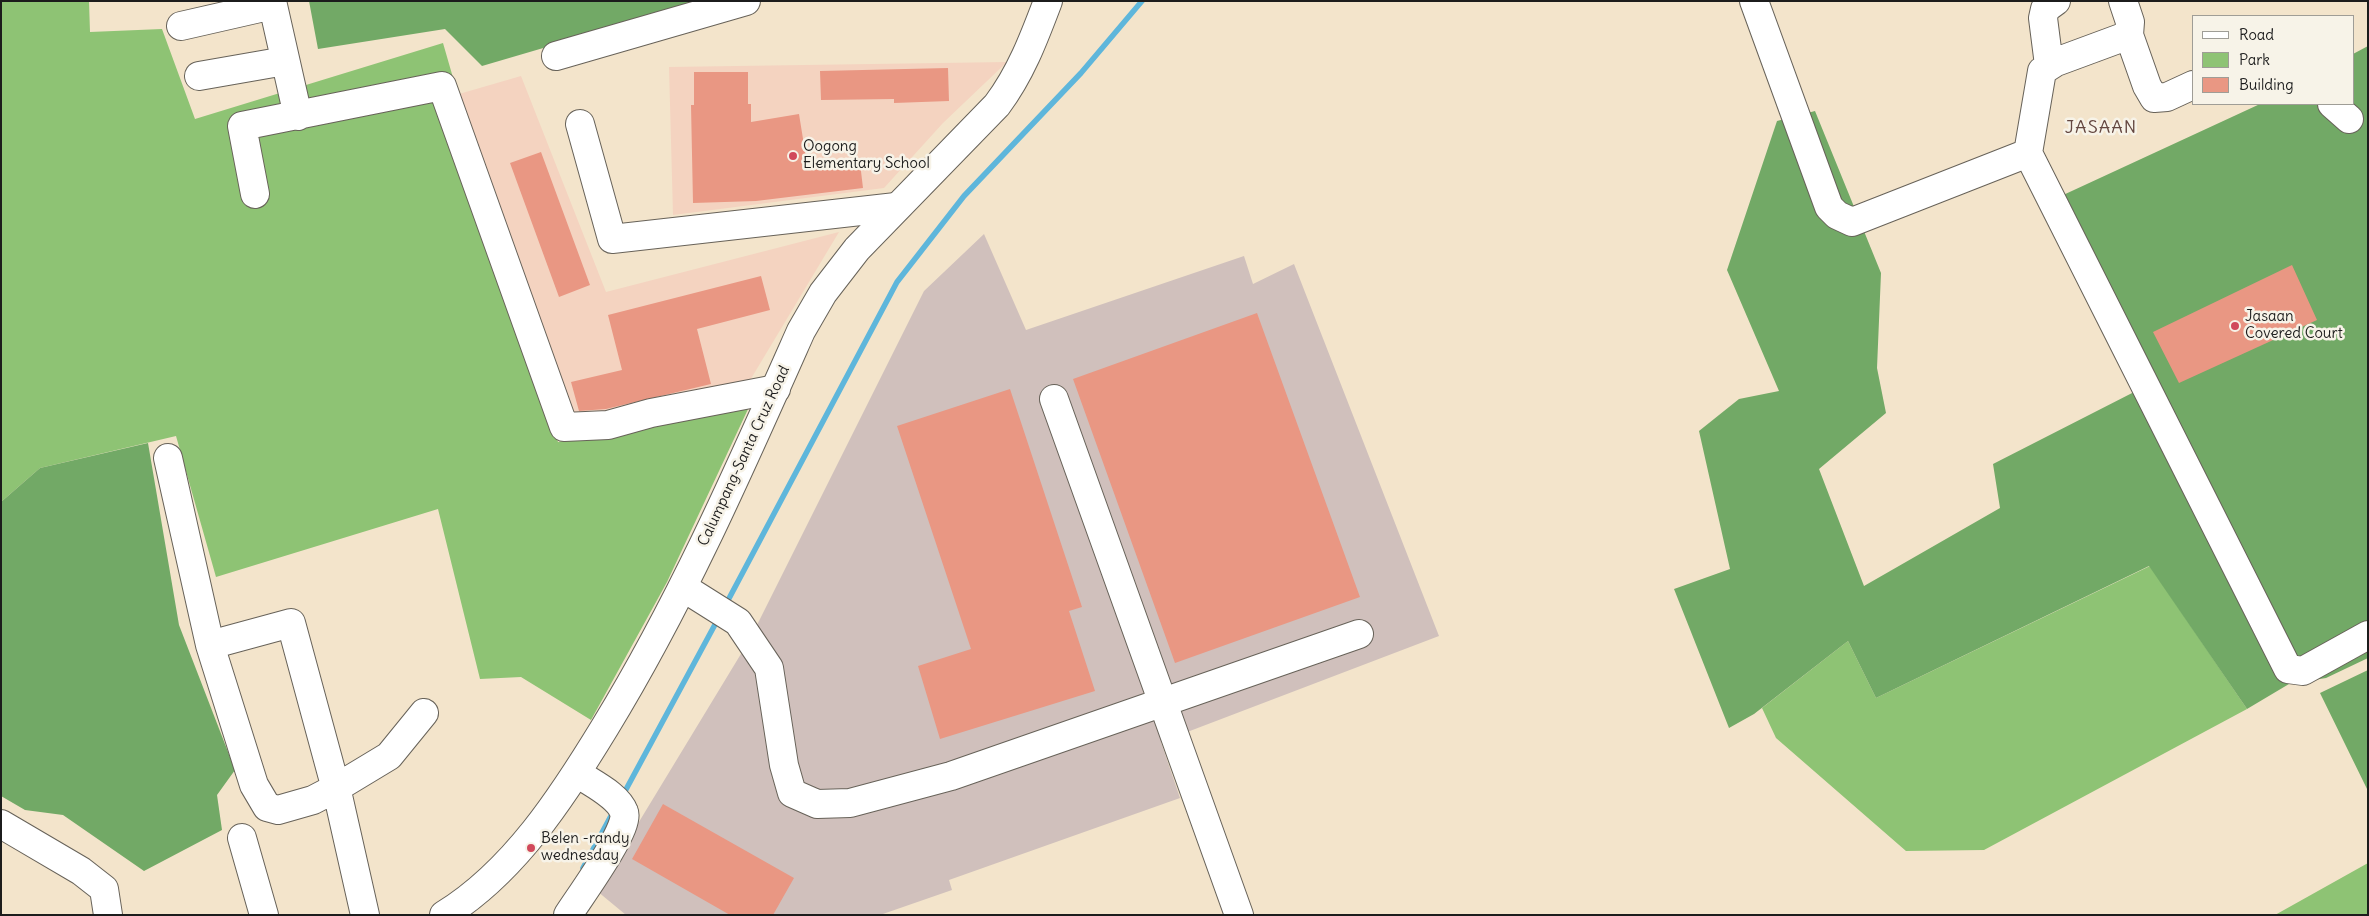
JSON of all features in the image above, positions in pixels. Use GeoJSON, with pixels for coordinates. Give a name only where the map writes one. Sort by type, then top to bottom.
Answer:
{"type":"FeatureCollection","features":[{"type":"Feature","properties":{"kind":"street"},"geometry":{"type":"LineString","coordinates":[[556,56],[746,1]]}},
{"type":"Feature","properties":{"kind":"street","name":"Calumpang-Santa Cruz Road"},"geometry":{"type":"LineString","coordinates":[[444,915],[480,889],[511,858],[577,773],[633,681],[684,588],[801,331],[823,293],[857,248],[978,125],[1014,83],[1026,59],[1048,1]]}},
{"type":"Feature","properties":{"kind":"street"},"geometry":{"type":"LineString","coordinates":[[1754,1],[1829,207],[1837,215],[1852,222],[2028,153]]}},
{"type":"Feature","properties":{"kind":"street"},"geometry":{"type":"LineString","coordinates":[[2049,65],[2043,18],[2045,9],[2056,1]]}},
{"type":"Feature","properties":{"kind":"street"},"geometry":{"type":"LineString","coordinates":[[2123,1],[2130,22],[2129,35],[2147,86],[2154,98],[2167,97],[2192,85]]}},
{"type":"Feature","properties":{"kind":"street"},"geometry":{"type":"LineString","coordinates":[[181,26],[273,3],[298,116]]}},
{"type":"Feature","properties":{"kind":"street"},"geometry":{"type":"LineString","coordinates":[[2129,35],[2049,65],[2042,71],[2028,153],[2288,669],[2303,671],[2368,634]]}},
{"type":"Feature","properties":{"kind":"street"},"geometry":{"type":"LineString","coordinates":[[199,76],[285,60]]}},
{"type":"Feature","properties":{"kind":"street"},"geometry":{"type":"LineString","coordinates":[[255,194],[242,126],[442,86],[564,427],[608,425],[694,404],[776,389]]}},
{"type":"Feature","properties":{"kind":"street"},"geometry":{"type":"LineString","coordinates":[[580,124],[612,239],[896,207]]}},
{"type":"Feature","properties":{"kind":"street"},"geometry":{"type":"LineString","coordinates":[[1054,399],[1239,915]]}},
{"type":"Feature","properties":{"kind":"street"},"geometry":{"type":"LineString","coordinates":[[168,458],[210,645],[254,785],[267,807],[278,810],[304,802],[336,788],[389,756],[424,713]]}},
{"type":"Feature","properties":{"kind":"street"},"geometry":{"type":"LineString","coordinates":[[684,588],[722,611],[744,630],[769,668],[784,765],[792,793],[817,804],[850,803],[951,776],[1359,634]]}},
{"type":"Feature","properties":{"kind":"street"},"geometry":{"type":"LineString","coordinates":[[210,645],[291,623],[336,788],[365,915]]}},
{"type":"Feature","properties":{"kind":"street"},"geometry":{"type":"LineString","coordinates":[[568,915],[608,854],[625,823],[620,806],[577,773]]}},
{"type":"Feature","properties":{"kind":"street"},"geometry":{"type":"LineString","coordinates":[[1,824],[81,871],[104,889],[108,915]]}},
{"type":"Feature","properties":{"kind":"street"},"geometry":{"type":"LineString","coordinates":[[242,838],[264,915]]}},
{"type":"Feature","properties":{"kind":"shaded area","name":"Oogong Elementary School"},"geometry":{"type":"Polygon","coordinates":[[[1007,62],[943,123],[884,188],[673,215],[669,67],[1007,62]]]}},
{"type":"Feature","properties":{"kind":"shaded area"},"geometry":{"type":"Polygon","coordinates":[[[521,76],[606,292],[839,232],[749,382],[568,420],[459,94],[521,76]]]}},
{"type":"Feature","properties":{"kind":"shaded area"},"geometry":{"type":"Polygon","coordinates":[[[984,234],[1026,330],[1244,256],[1253,284],[1294,264],[1439,636],[1161,742],[1180,798],[949,880],[952,890],[880,915],[626,915],[597,891],[750,639],[924,291],[984,234]]]}},
{"type":"Feature","properties":{"kind":"green space"},"geometry":{"type":"Polygon","coordinates":[[[1,1],[89,1],[90,32],[162,29],[195,119],[443,43],[558,442],[749,407],[667,582],[591,720],[521,677],[480,679],[438,509],[216,577],[176,436],[40,468],[1,502],[1,1]]]}},
{"type":"Feature","properties":{"kind":"green space"},"geometry":{"type":"Polygon","coordinates":[[[309,1],[692,1],[693,4],[482,66],[445,29],[318,49],[309,1]]]}},
{"type":"Feature","properties":{"kind":"green space"},"geometry":{"type":"Polygon","coordinates":[[[2368,46],[2368,658],[2326,678],[2289,684],[2247,709],[2149,566],[1876,698],[1848,641],[1754,714],[1729,728],[1674,589],[1730,569],[1699,431],[1739,399],[1779,391],[1727,270],[1777,121],[1815,111],[1881,273],[1877,368],[1886,413],[1819,469],[1864,586],[2000,508],[1993,464],[2138,390],[2061,196],[2258,105],[2354,105],[2354,53],[2368,46]]]}},
{"type":"Feature","properties":{"kind":"green space"},"geometry":{"type":"Polygon","coordinates":[[[148,443],[179,625],[235,770],[217,795],[222,830],[144,871],[63,815],[25,810],[1,796],[1,502],[40,468],[148,443]]]}},
{"type":"Feature","properties":{"kind":"green space"},"geometry":{"type":"Polygon","coordinates":[[[2150,566],[2247,709],[1984,850],[1906,851],[1776,738],[1762,708],[1848,641],[1876,698],[2150,566]]]}},
{"type":"Feature","properties":{"kind":"green space"},"geometry":{"type":"Polygon","coordinates":[[[2368,670],[2368,791],[2320,693],[2368,670]]]}},
{"type":"Feature","properties":{"kind":"green space"},"geometry":{"type":"Polygon","coordinates":[[[2368,863],[2368,915],[2275,915],[2368,863]]]}},
{"type":"Feature","properties":{"kind":"building"},"geometry":{"type":"Polygon","coordinates":[[[948,68],[949,101],[894,103],[894,99],[821,100],[820,71],[948,68]]]}},
{"type":"Feature","properties":{"kind":"building"},"geometry":{"type":"Polygon","coordinates":[[[694,72],[748,72],[748,104],[751,104],[751,122],[799,114],[808,170],[860,163],[863,188],[756,201],[693,203],[691,105],[694,105],[694,72]]]}},
{"type":"Feature","properties":{"kind":"building"},"geometry":{"type":"Polygon","coordinates":[[[541,152],[590,285],[559,297],[510,163],[541,152]]]}},
{"type":"Feature","properties":{"kind":"building","name":"Jasaan Covered Court"},"geometry":{"type":"Polygon","coordinates":[[[2292,265],[2317,320],[2179,383],[2153,332],[2292,265]]]}},
{"type":"Feature","properties":{"kind":"building"},"geometry":{"type":"Polygon","coordinates":[[[761,276],[770,310],[697,329],[711,384],[606,409],[579,411],[571,382],[622,370],[608,315],[761,276]]]}},
{"type":"Feature","properties":{"kind":"building"},"geometry":{"type":"Polygon","coordinates":[[[1257,313],[1360,597],[1175,663],[1073,379],[1257,313]]]}},
{"type":"Feature","properties":{"kind":"building"},"geometry":{"type":"Polygon","coordinates":[[[1010,389],[1082,607],[1069,611],[1095,691],[940,739],[918,666],[971,649],[897,426],[1010,389]]]}},
{"type":"Feature","properties":{"kind":"building"},"geometry":{"type":"Polygon","coordinates":[[[663,804],[794,878],[773,915],[730,915],[632,859],[663,804]]]}},
{"type":"Feature","properties":{"kind":"waterway"},"geometry":{"type":"LineString","coordinates":[[725,606],[897,282],[964,196],[1081,73],[1142,1]]}},
{"type":"Feature","properties":{"kind":"waterway"},"geometry":{"type":"LineString","coordinates":[[623,795],[718,619]]}},
{"type":"Feature","properties":{"kind":"waterway"},"geometry":{"type":"LineString","coordinates":[[583,868],[612,814]]}},
{"type":"Feature","properties":{"kind":"place","name":"Oogong Elementary School"},"geometry":{"type":"Point","coordinates":[793,156]}},
{"type":"Feature","properties":{"kind":"place","name":"Jasaan Covered Court"},"geometry":{"type":"Point","coordinates":[2235,326]}},
{"type":"Feature","properties":{"kind":"place","name":"Belen -randy wednesday"},"geometry":{"type":"Point","coordinates":[531,848]}},
{"type":"Feature","properties":{"kind":"district","name":"JASAAN"},"geometry":{"type":"Point","coordinates":[2101,128]}}]}
